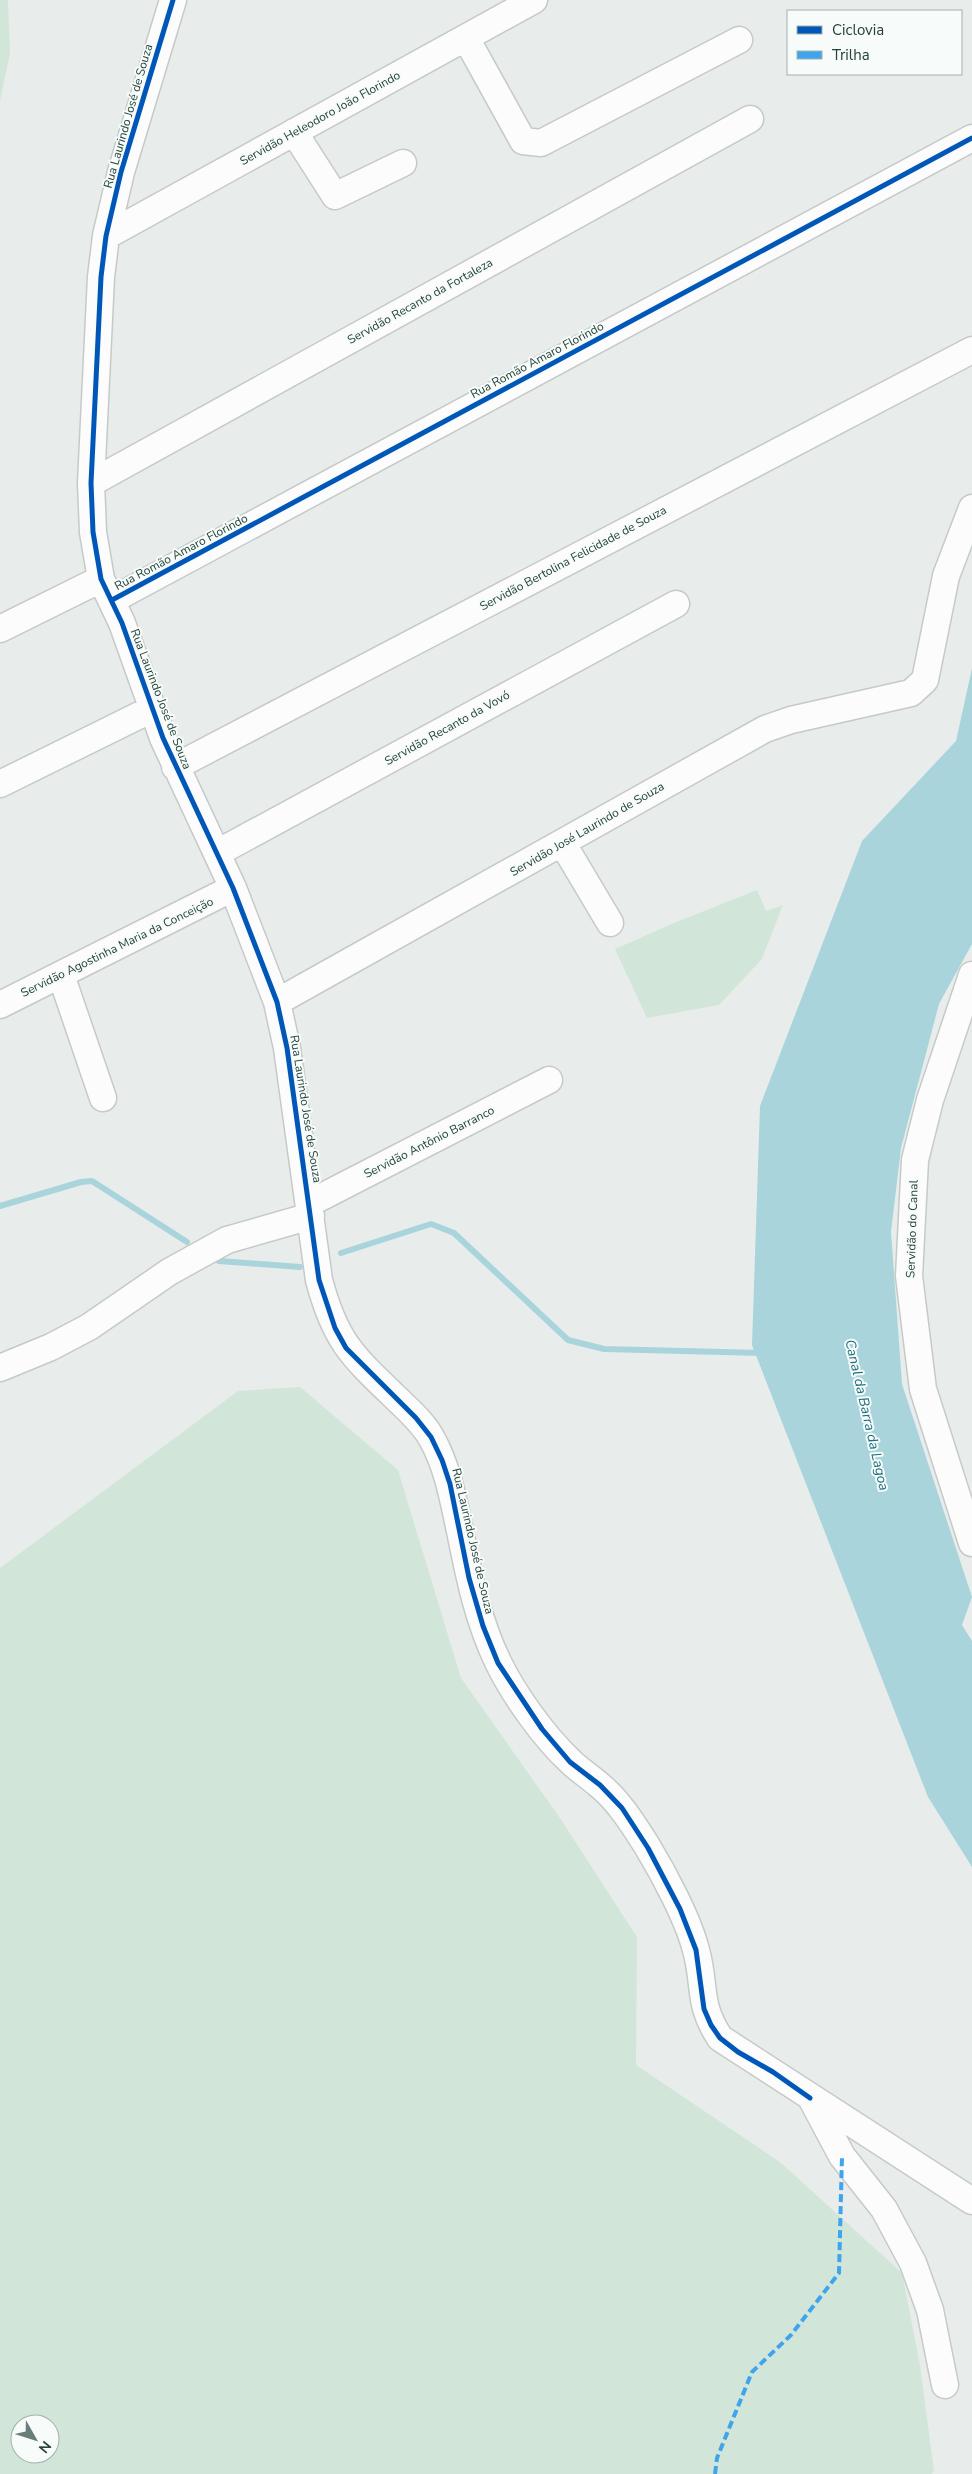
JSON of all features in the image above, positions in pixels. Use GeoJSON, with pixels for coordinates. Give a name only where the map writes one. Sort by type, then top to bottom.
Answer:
{"type":"FeatureCollection","features":[{"type":"Feature","properties":{"kind":"street","name":"Rua Laurindo José de Souza"},"geometry":{"type":"LineString","coordinates":[[173,0],[121,172],[106,236],[101,277],[91,483],[93,532],[104,581],[152,709],[175,767],[233,888],[277,1002],[287,1048],[311,1210],[319,1280],[335,1328],[346,1348],[416,1418],[431,1437],[442,1460],[450,1484],[469,1578],[483,1626],[498,1663],[542,1729],[570,1762],[600,1785],[622,1808],[648,1848],[680,1909],[696,1950],[704,2009],[720,2038],[972,2201]]}},
{"type":"Feature","properties":{"kind":"street","name":"Servidão Heleodoro João Florindo"},"geometry":{"type":"LineString","coordinates":[[106,236],[534,0]]}},
{"type":"Feature","properties":{"kind":"street"},"geometry":{"type":"LineString","coordinates":[[466,38],[523,141],[540,143],[739,40]]}},
{"type":"Feature","properties":{"kind":"street","name":"Servidão Recanto da Fortaleza"},"geometry":{"type":"LineString","coordinates":[[91,483],[750,119]]}},
{"type":"Feature","properties":{"kind":"street"},"geometry":{"type":"LineString","coordinates":[[294,132],[335,196],[403,163]]}},
{"type":"Feature","properties":{"kind":"street","name":"Rua Romão Amaro Florindo"},"geometry":{"type":"LineString","coordinates":[[104,581],[972,138]]}},
{"type":"Feature","properties":{"kind":"street"},"geometry":{"type":"LineString","coordinates":[[972,343],[972,351]]}},
{"type":"Feature","properties":{"kind":"street","name":"Servidão Bertolina Felicidade de Souza"},"geometry":{"type":"LineString","coordinates":[[175,767],[972,351]]}},
{"type":"Feature","properties":{"kind":"street","name":"Servidão José Laurindo de Souza"},"geometry":{"type":"LineString","coordinates":[[277,1002],[563,844],[765,729],[791,720],[911,693],[925,680],[946,576],[972,508]]}},
{"type":"Feature","properties":{"kind":"street"},"geometry":{"type":"LineString","coordinates":[[0,611],[104,581]]}},
{"type":"Feature","properties":{"kind":"street"},"geometry":{"type":"LineString","coordinates":[[0,628],[104,581]]}},
{"type":"Feature","properties":{"kind":"street","name":"Servidão Recanto da Vovó"},"geometry":{"type":"LineString","coordinates":[[217,853],[676,604]]}},
{"type":"Feature","properties":{"kind":"street"},"geometry":{"type":"LineString","coordinates":[[0,784],[152,709]]}},
{"type":"Feature","properties":{"kind":"street"},"geometry":{"type":"LineString","coordinates":[[563,844],[610,923]]}},
{"type":"Feature","properties":{"kind":"street","name":"Servidão Agostinha Maria da Conceição"},"geometry":{"type":"LineString","coordinates":[[0,1004],[233,888]]}},
{"type":"Feature","properties":{"kind":"street"},"geometry":{"type":"LineString","coordinates":[[61,975],[103,1098]]}},
{"type":"Feature","properties":{"kind":"street","name":"Servidão do Canal"},"geometry":{"type":"LineString","coordinates":[[972,975],[930,1100],[915,1160],[908,1276],[923,1388],[972,1542]]}},
{"type":"Feature","properties":{"kind":"street","name":"Servidão Antônio Barranco"},"geometry":{"type":"LineString","coordinates":[[0,1368],[51,1347],[90,1327],[170,1272],[227,1240],[311,1210],[549,1080]]}},
{"type":"Feature","properties":{"kind":"street"},"geometry":{"type":"LineString","coordinates":[[810,2098],[842,2156],[884,2209],[913,2263],[930,2310],[944,2384]]}},
{"type":"Feature","properties":{"kind":"green space"},"geometry":{"type":"Polygon","coordinates":[[[0,0],[8,0],[10,53],[0,101],[0,0]]]}},
{"type":"Feature","properties":{"kind":"green space"},"geometry":{"type":"Polygon","coordinates":[[[757,890],[766,911],[783,905],[762,959],[719,1005],[647,1018],[615,949],[757,890]]]}},
{"type":"Feature","properties":{"kind":"green space"},"geometry":{"type":"Polygon","coordinates":[[[300,1387],[398,1470],[461,1678],[560,1818],[637,1937],[636,2065],[780,2162],[902,2273],[920,2365],[934,2471],[932,2474],[0,2474],[0,1568],[238,1391],[300,1387]]]}},
{"type":"Feature","properties":{"kind":"water","name":"Canal da Barra da Lagoa"},"geometry":{"type":"Polygon","coordinates":[[[972,668],[972,944],[939,1004],[901,1148],[891,1232],[902,1384],[972,1597],[962,1625],[972,1641],[972,1867],[928,1797],[752,1345],[760,1106],[862,841],[956,741],[972,668]]]}},
{"type":"Feature","properties":{"kind":"waterway"},"geometry":{"type":"LineString","coordinates":[[0,1206],[81,1182],[92,1181],[187,1242]]}},
{"type":"Feature","properties":{"kind":"waterway"},"geometry":{"type":"LineString","coordinates":[[341,1253],[431,1224],[454,1233],[568,1340],[604,1349],[762,1353]]}},
{"type":"Feature","properties":{"kind":"waterway"},"geometry":{"type":"LineString","coordinates":[[219,1261],[300,1267]]}},
{"type":"Feature","properties":{"kind":"marked path"},"geometry":{"type":"LineString","coordinates":[[715,2474],[717,2458],[752,2372],[791,2335],[839,2273],[842,2156]]}},
{"type":"Feature","properties":{"kind":"cycle path"},"geometry":{"type":"LineString","coordinates":[[173,0],[121,172],[106,236],[101,277],[91,483],[93,532],[101,579],[122,623],[163,738],[233,888],[277,1002],[287,1048],[319,1280],[335,1328],[346,1348],[416,1418],[431,1437],[442,1460],[450,1484],[469,1578],[483,1626],[498,1663],[542,1729],[570,1762],[600,1785],[622,1808],[648,1848],[680,1909],[696,1950],[704,2009],[711,2025],[720,2038],[738,2052],[773,2072],[810,2098]]}},
{"type":"Feature","properties":{"kind":"cycle path"},"geometry":{"type":"LineString","coordinates":[[112,600],[972,138]]}}]}
